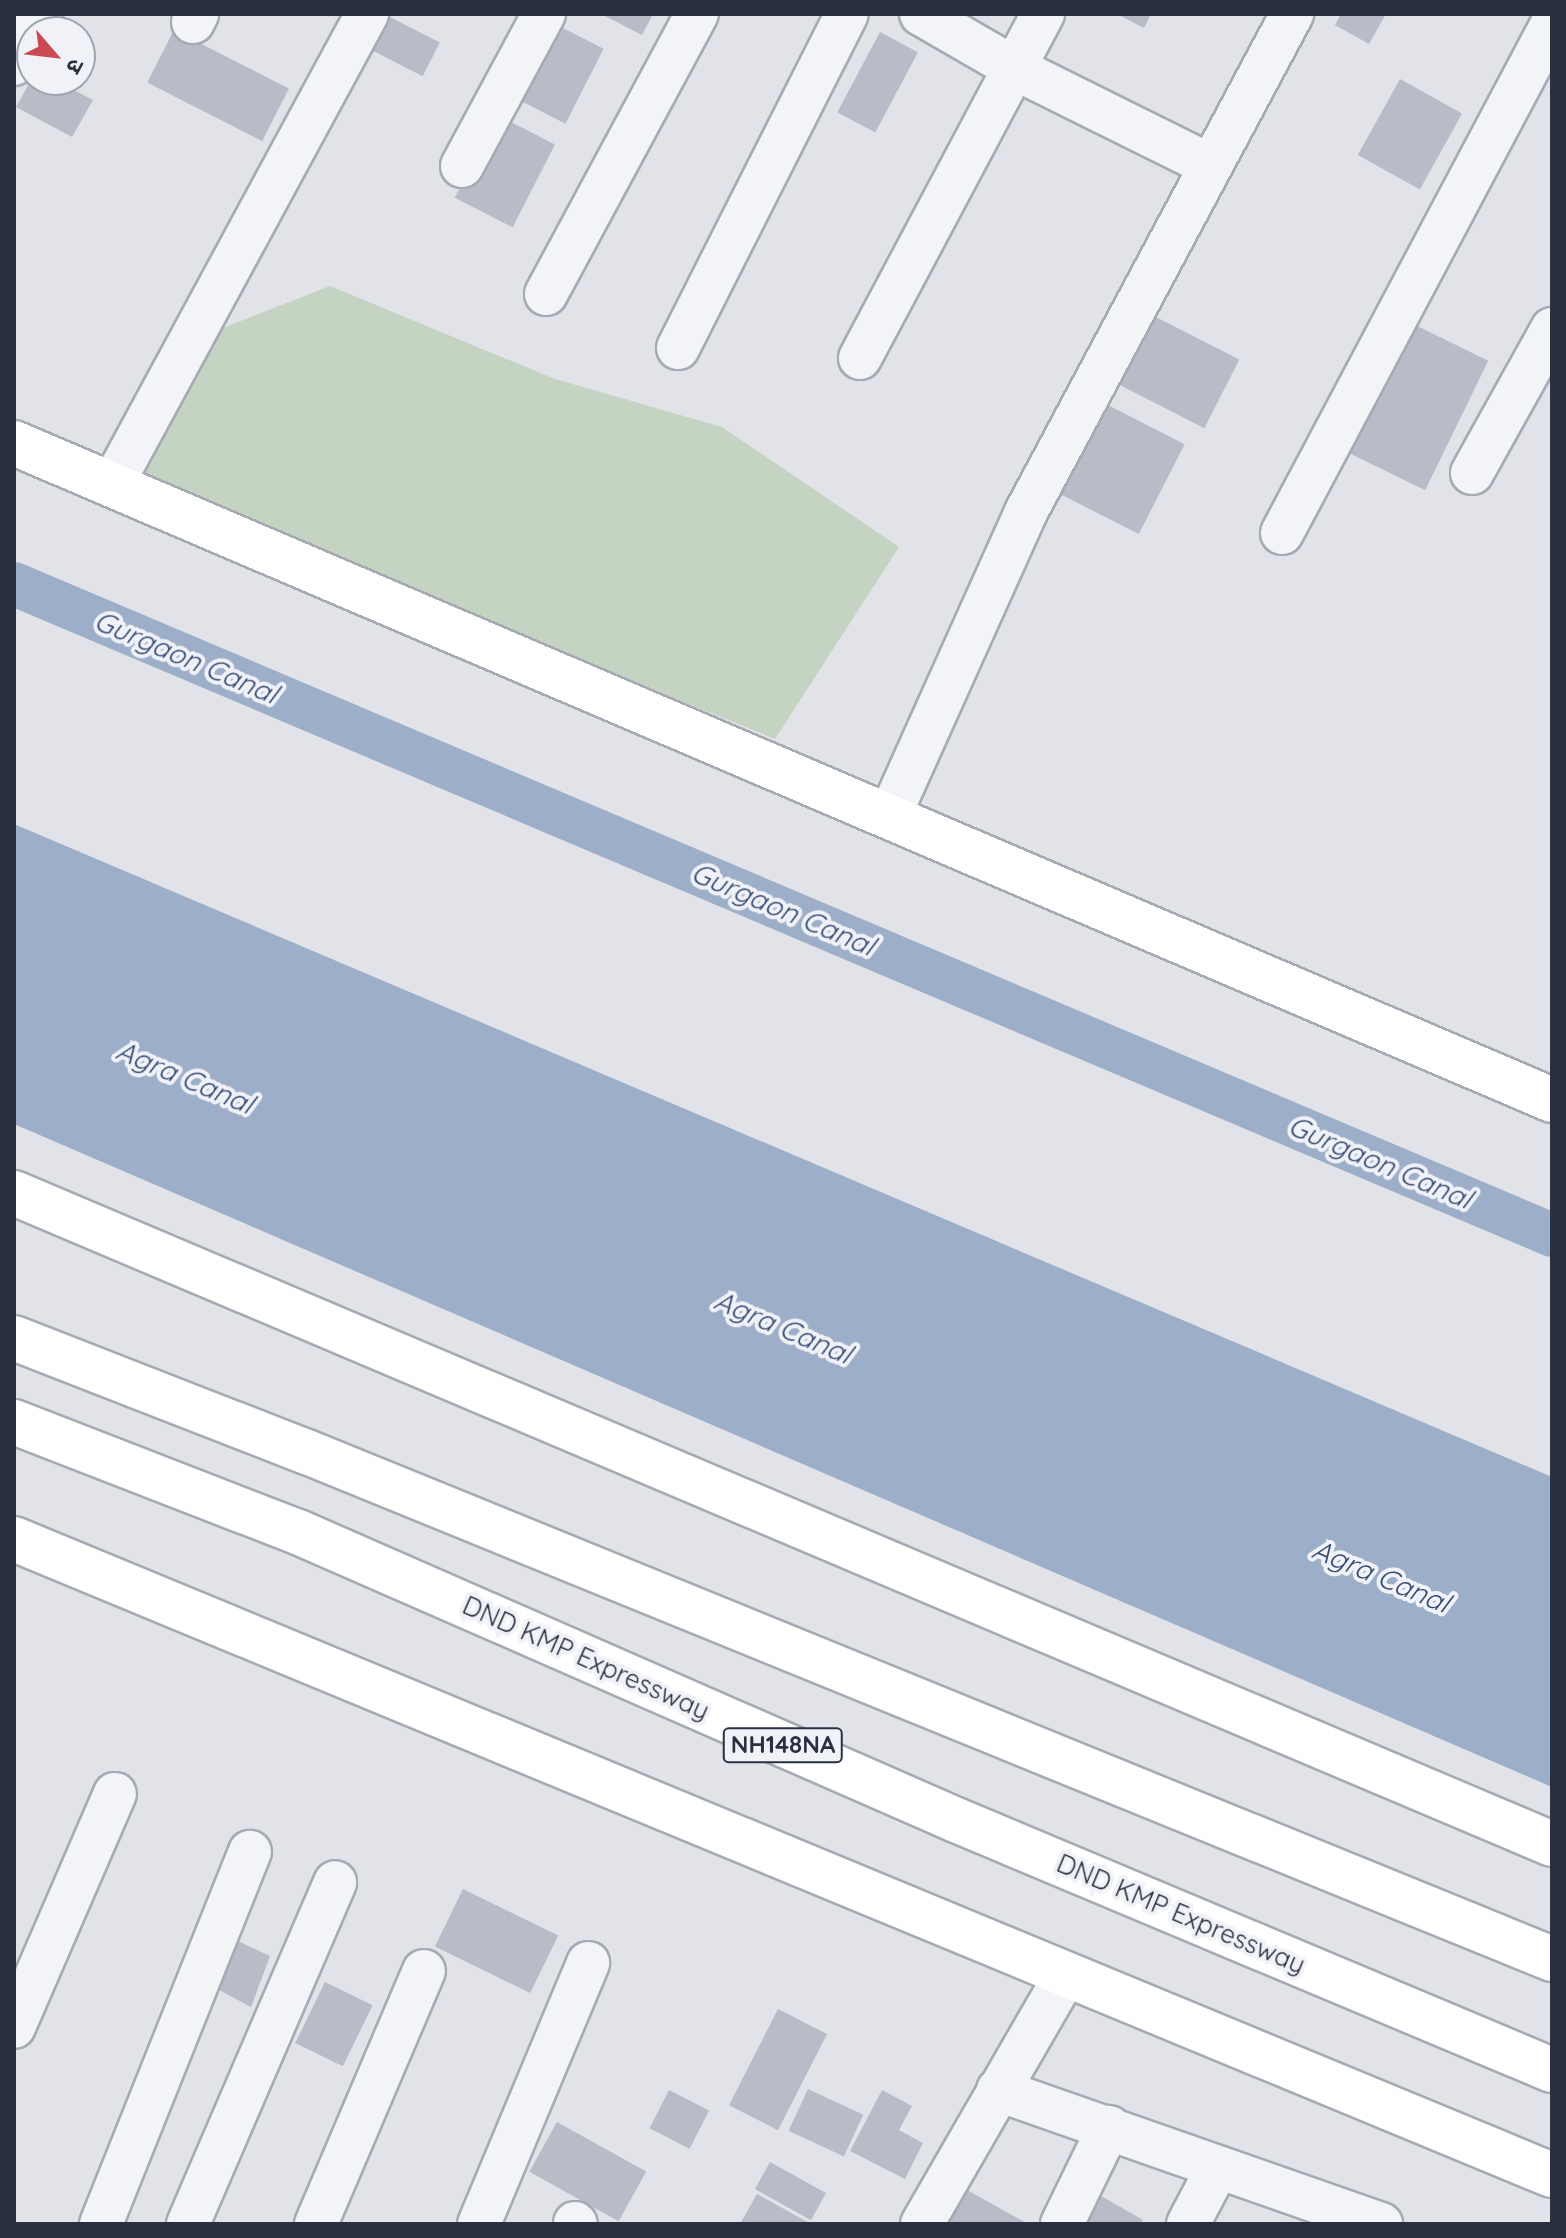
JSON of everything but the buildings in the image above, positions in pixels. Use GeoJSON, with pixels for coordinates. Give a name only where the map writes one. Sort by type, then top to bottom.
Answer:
{"type":"FeatureCollection","features":[{"type":"Feature","properties":{"kind":"main road"},"geometry":{"type":"LineString","coordinates":[[14,443],[1552,1100]]}},
{"type":"Feature","properties":{"kind":"main road"},"geometry":{"type":"LineString","coordinates":[[14,1193],[1552,1844]]}},
{"type":"Feature","properties":{"kind":"main road"},"geometry":{"type":"LineString","coordinates":[[14,1338],[322,1457],[1552,1959]]}},
{"type":"Feature","properties":{"kind":"main road","name":"DND KMP Expressway"},"geometry":{"type":"LineString","coordinates":[[14,1422],[298,1532],[956,1820],[1552,2070]]}},
{"type":"Feature","properties":{"kind":"main road"},"geometry":{"type":"LineString","coordinates":[[14,1539],[1552,2175]]}},
{"type":"Feature","properties":{"kind":"street"},"geometry":{"type":"LineString","coordinates":[[14,64],[41,14]]}},
{"type":"Feature","properties":{"kind":"street"},"geometry":{"type":"LineString","coordinates":[[112,485],[367,14]]}},
{"type":"Feature","properties":{"kind":"street"},"geometry":{"type":"LineString","coordinates":[[462,166],[544,14]]}},
{"type":"Feature","properties":{"kind":"street"},"geometry":{"type":"LineString","coordinates":[[546,294],[697,14]]}},
{"type":"Feature","properties":{"kind":"street"},"geometry":{"type":"LineString","coordinates":[[678,348],[847,14]]}},
{"type":"Feature","properties":{"kind":"street"},"geometry":{"type":"LineString","coordinates":[[921,14],[1014,68],[1209,165]]}},
{"type":"Feature","properties":{"kind":"street"},"geometry":{"type":"LineString","coordinates":[[860,358],[1043,14]]}},
{"type":"Feature","properties":{"kind":"street"},"geometry":{"type":"LineString","coordinates":[[889,817],[1033,499],[1292,14]]}},
{"type":"Feature","properties":{"kind":"street"},"geometry":{"type":"LineString","coordinates":[[1282,533],[1552,24]]}},
{"type":"Feature","properties":{"kind":"street"},"geometry":{"type":"LineString","coordinates":[[1472,473],[1552,329]]}},
{"type":"Feature","properties":{"kind":"street"},"geometry":{"type":"LineString","coordinates":[[14,2027],[115,1794]]}},
{"type":"Feature","properties":{"kind":"street"},"geometry":{"type":"LineString","coordinates":[[101,2224],[250,1852]]}},
{"type":"Feature","properties":{"kind":"street"},"geometry":{"type":"LineString","coordinates":[[188,2224],[335,1882]]}},
{"type":"Feature","properties":{"kind":"street"},"geometry":{"type":"LineString","coordinates":[[479,2224],[588,1963]]}},
{"type":"Feature","properties":{"kind":"street"},"geometry":{"type":"LineString","coordinates":[[316,2224],[424,1971]]}},
{"type":"Feature","properties":{"kind":"street"},"geometry":{"type":"LineString","coordinates":[[922,2224],[1066,1975]]}},
{"type":"Feature","properties":{"kind":"street"},"geometry":{"type":"LineString","coordinates":[[998,2090],[1381,2224]]}},
{"type":"Feature","properties":{"kind":"street"},"geometry":{"type":"LineString","coordinates":[[1062,2224],[1109,2127]]}},
{"type":"Feature","properties":{"kind":"street"},"geometry":{"type":"LineString","coordinates":[[1188,2224],[1218,2167]]}},
{"type":"Feature","properties":{"kind":"green space"},"geometry":{"type":"Polygon","coordinates":[[[330,286],[555,379],[722,427],[899,547],[775,739],[336,561],[108,481],[157,354],[330,286]]]}},
{"type":"Feature","properties":{"kind":"water","name":"Agra Canal"},"geometry":{"type":"Polygon","coordinates":[[[14,824],[1552,1477],[1552,1787],[14,1124],[14,824]]]}},
{"type":"Feature","properties":{"kind":"waterway","name":"Gurgaon Canal"},"geometry":{"type":"LineString","coordinates":[[14,584],[1552,1235]]}}]}
